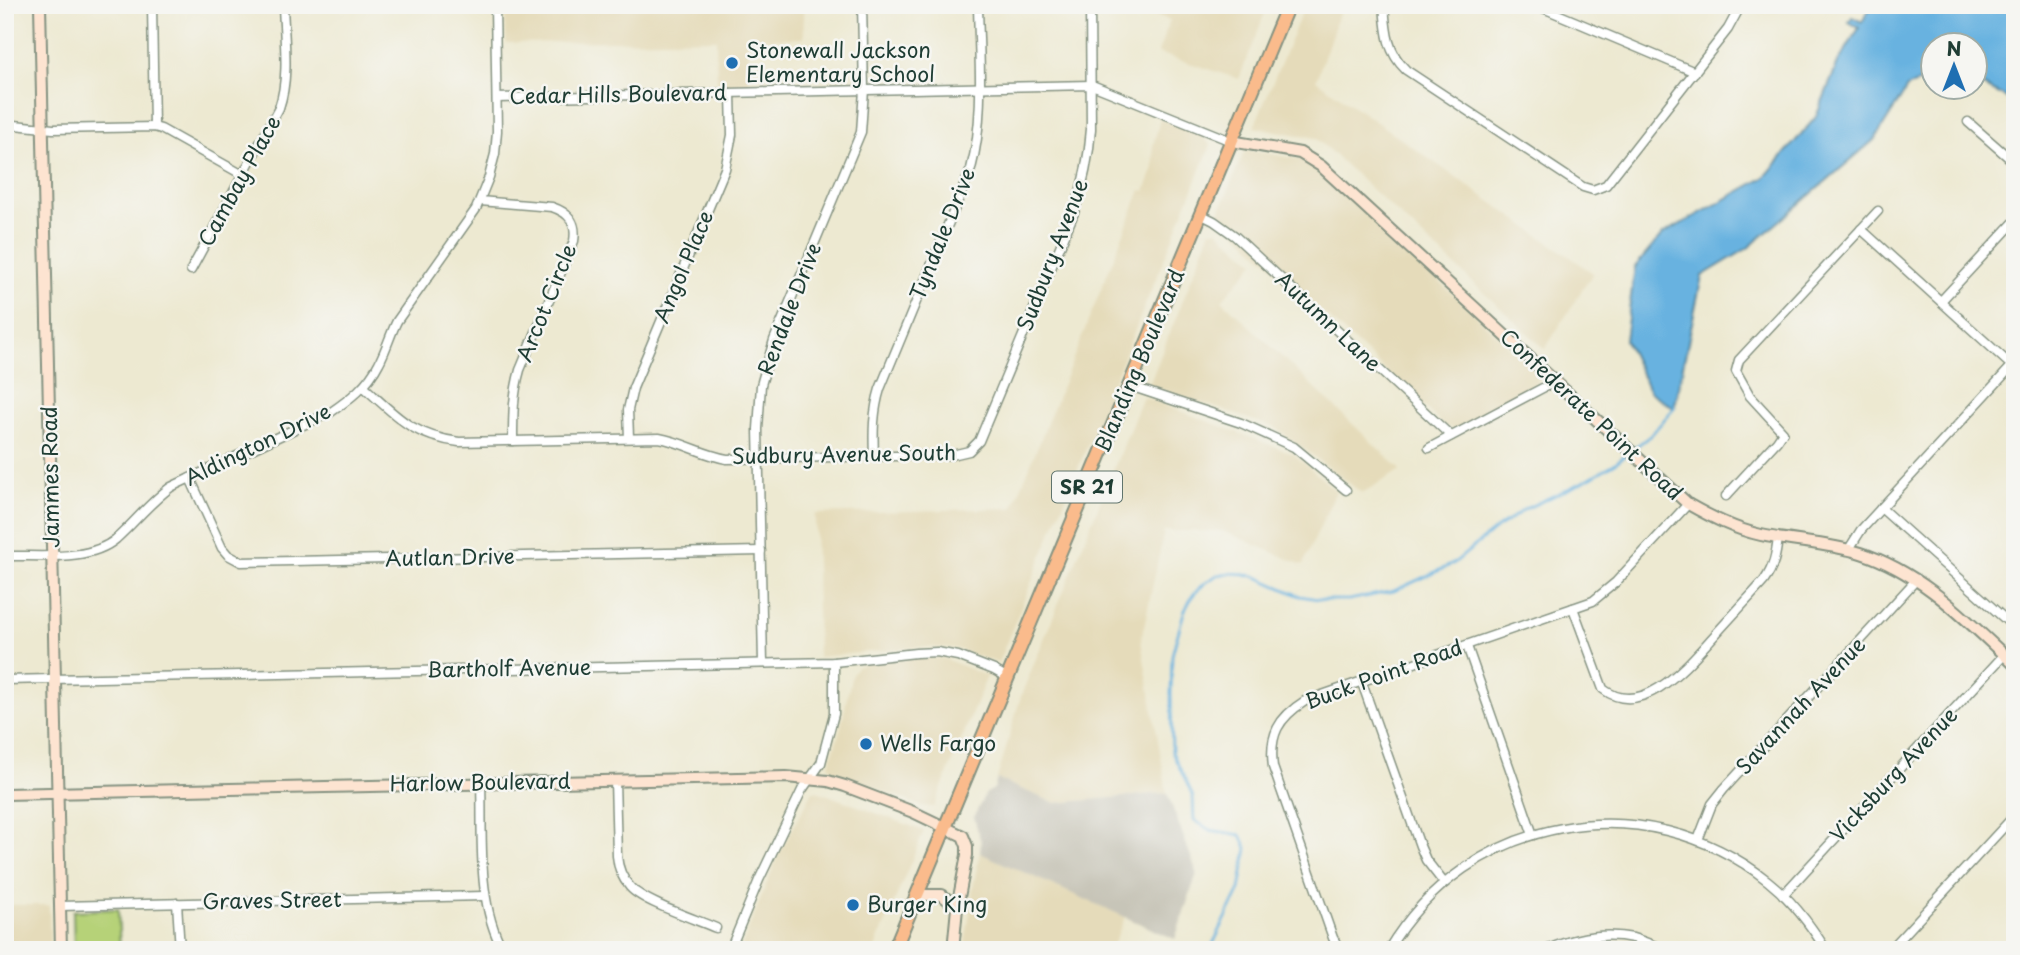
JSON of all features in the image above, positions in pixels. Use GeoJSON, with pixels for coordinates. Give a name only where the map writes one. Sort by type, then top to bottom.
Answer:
{"type":"FeatureCollection","features":[{"type":"Feature","properties":{"kind":"main road","name":"Blanding Boulevard"},"geometry":{"type":"LineString","coordinates":[[894,950],[1288,5]]}},
{"type":"Feature","properties":{"kind":"street","name":"Jammes Road"},"geometry":{"type":"LineString","coordinates":[[40,5],[61,950]]}},
{"type":"Feature","properties":{"kind":"street"},"geometry":{"type":"LineString","coordinates":[[152,5],[154,127]]}},
{"type":"Feature","properties":{"kind":"street","name":"Cambay Place"},"geometry":{"type":"LineString","coordinates":[[191,270],[279,108],[284,93],[284,5]]}},
{"type":"Feature","properties":{"kind":"street","name":"Aldington Drive"},"geometry":{"type":"LineString","coordinates":[[5,556],[93,552],[109,544],[158,496],[171,487],[331,412],[363,386],[379,362],[397,321],[480,201],[489,177],[495,154],[497,97],[495,5]]}},
{"type":"Feature","properties":{"kind":"street","name":"Rendale Drive"},"geometry":{"type":"LineString","coordinates":[[763,663],[759,407],[767,360],[857,142],[862,122],[864,90],[862,5]]}},
{"type":"Feature","properties":{"kind":"street","name":"Tyndale Drive"},"geometry":{"type":"LineString","coordinates":[[874,456],[873,422],[880,389],[971,169],[979,131],[978,5]]}},
{"type":"Feature","properties":{"kind":"street","name":"Sudbury Avenue"},"geometry":{"type":"LineString","coordinates":[[969,451],[979,441],[1082,188],[1090,148],[1090,5]]}},
{"type":"Feature","properties":{"kind":"street"},"geometry":{"type":"LineString","coordinates":[[1384,5],[1388,41],[1398,63],[1583,187],[1593,190],[1606,185],[1728,30],[1741,5]]}},
{"type":"Feature","properties":{"kind":"street"},"geometry":{"type":"LineString","coordinates":[[1536,5],[1695,72]]}},
{"type":"Feature","properties":{"kind":"street","name":"Cedar Hills Boulevard"},"geometry":{"type":"LineString","coordinates":[[497,97],[1092,85],[1231,141]]}},
{"type":"Feature","properties":{"kind":"street","name":"Angol Place"},"geometry":{"type":"LineString","coordinates":[[629,438],[628,410],[633,388],[725,169],[732,135],[731,93]]}},
{"type":"Feature","properties":{"kind":"street"},"geometry":{"type":"LineString","coordinates":[[1968,122],[2015,163]]}},
{"type":"Feature","properties":{"kind":"street"},"geometry":{"type":"LineString","coordinates":[[5,124],[43,129],[154,127],[243,175]]}},
{"type":"Feature","properties":{"kind":"street","name":"Confederate Point Road"},"geometry":{"type":"LineString","coordinates":[[1231,141],[1300,153],[1321,166],[1688,504],[1727,524],[1760,535],[1849,550],[1892,566],[1917,579],[1950,605],[2015,665]]}},
{"type":"Feature","properties":{"kind":"street","name":"Arcot Circle"},"geometry":{"type":"LineString","coordinates":[[480,201],[552,208],[570,216],[574,225],[574,242],[515,387],[513,441]]}},
{"type":"Feature","properties":{"kind":"street"},"geometry":{"type":"LineString","coordinates":[[1726,496],[1783,432],[1750,396],[1736,372],[1739,360],[1878,211]]}},
{"type":"Feature","properties":{"kind":"street","name":"Autumn Lane"},"geometry":{"type":"LineString","coordinates":[[1200,214],[1235,236],[1451,436]]}},
{"type":"Feature","properties":{"kind":"street"},"geometry":{"type":"LineString","coordinates":[[1942,300],[2015,221]]}},
{"type":"Feature","properties":{"kind":"street"},"geometry":{"type":"LineString","coordinates":[[1849,550],[1861,530],[2012,366],[1861,229]]}},
{"type":"Feature","properties":{"kind":"street"},"geometry":{"type":"LineString","coordinates":[[1429,448],[1555,382]]}},
{"type":"Feature","properties":{"kind":"street","name":"Sudbury Avenue South"},"geometry":{"type":"LineString","coordinates":[[363,386],[400,420],[424,434],[459,442],[669,439],[713,457],[727,459],[952,454],[969,451]]}},
{"type":"Feature","properties":{"kind":"street"},"geometry":{"type":"LineString","coordinates":[[1130,386],[1241,423],[1294,447],[1346,490]]}},
{"type":"Feature","properties":{"kind":"street","name":"Autlan Drive"},"geometry":{"type":"LineString","coordinates":[[190,478],[222,548],[241,562],[761,551]]}},
{"type":"Feature","properties":{"kind":"street","name":"Buck Point Road"},"geometry":{"type":"LineString","coordinates":[[1340,950],[1333,938],[1273,767],[1272,743],[1276,729],[1294,708],[1305,701],[1592,601],[1605,592],[1688,504]]}},
{"type":"Feature","properties":{"kind":"street"},"geometry":{"type":"LineString","coordinates":[[1881,508],[2015,628]]}},
{"type":"Feature","properties":{"kind":"street"},"geometry":{"type":"LineString","coordinates":[[1573,608],[1602,689],[1622,698],[1633,698],[1651,692],[1678,675],[1764,581],[1775,560],[1777,538]]}},
{"type":"Feature","properties":{"kind":"street","name":"Savannah Avenue"},"geometry":{"type":"LineString","coordinates":[[1698,840],[1712,804],[1724,789],[1917,579]]}},
{"type":"Feature","properties":{"kind":"street"},"geometry":{"type":"LineString","coordinates":[[1467,646],[1533,835]]}},
{"type":"Feature","properties":{"kind":"street","name":"Bartholf Avenue"},"geometry":{"type":"LineString","coordinates":[[5,680],[834,662],[937,652],[958,656],[1008,678]]}},
{"type":"Feature","properties":{"kind":"street","name":"Vicksburg Avenue"},"geometry":{"type":"LineString","coordinates":[[1783,895],[2004,655]]}},
{"type":"Feature","properties":{"kind":"street"},"geometry":{"type":"LineString","coordinates":[[730,950],[800,795],[821,763],[832,727],[834,662]]}},
{"type":"Feature","properties":{"kind":"street"},"geometry":{"type":"LineString","coordinates":[[1362,683],[1417,839],[1426,860],[1444,883]]}},
{"type":"Feature","properties":{"kind":"street","name":"Harlow Boulevard"},"geometry":{"type":"LineString","coordinates":[[5,794],[786,777],[828,780],[946,827]]}},
{"type":"Feature","properties":{"kind":"street"},"geometry":{"type":"LineString","coordinates":[[615,780],[617,856],[618,867],[624,880],[639,896],[716,928]]}},
{"type":"Feature","properties":{"kind":"street"},"geometry":{"type":"LineString","coordinates":[[481,783],[484,896],[489,917],[503,950]]}},
{"type":"Feature","properties":{"kind":"street"},"geometry":{"type":"LineString","coordinates":[[1890,950],[2015,815]]}},
{"type":"Feature","properties":{"kind":"street"},"geometry":{"type":"LineString","coordinates":[[1388,950],[1416,909],[1470,863],[1533,835],[1602,823],[1648,827],[1698,840],[1747,866],[1797,909],[1826,950]]}},
{"type":"Feature","properties":{"kind":"street"},"geometry":{"type":"LineString","coordinates":[[946,827],[963,836],[967,846],[953,950]]}},
{"type":"Feature","properties":{"kind":"street"},"geometry":{"type":"LineString","coordinates":[[918,895],[942,895],[957,907]]}},
{"type":"Feature","properties":{"kind":"street","name":"Graves Street"},"geometry":{"type":"LineString","coordinates":[[60,906],[484,896]]}},
{"type":"Feature","properties":{"kind":"street"},"geometry":{"type":"LineString","coordinates":[[177,903],[180,950]]}},
{"type":"Feature","properties":{"kind":"street"},"geometry":{"type":"LineString","coordinates":[[1546,950],[1592,936],[1616,936],[1634,938],[1665,950]]}},
{"type":"Feature","properties":{"kind":"shaded area","name":"Stonewall Jackson Elementary School"},"geometry":{"type":"Polygon","coordinates":[[[505,5],[803,5],[804,38],[748,39],[749,83],[717,84],[716,39],[506,43],[505,5]]]}},
{"type":"Feature","properties":{"kind":"shaded area"},"geometry":{"type":"Polygon","coordinates":[[[1148,5],[1268,5],[1239,79],[1158,53],[1170,20],[1149,13],[1148,5]]]}},
{"type":"Feature","properties":{"kind":"shaded area"},"geometry":{"type":"Polygon","coordinates":[[[1305,5],[1342,5],[1316,80],[1593,273],[1545,349],[1316,138],[1254,127],[1305,5]]]}},
{"type":"Feature","properties":{"kind":"shaded area"},"geometry":{"type":"Polygon","coordinates":[[[1160,119],[1199,133],[1211,145],[998,663],[955,648],[919,647],[818,657],[815,514],[1013,508],[1141,190],[1145,191],[1154,168],[1153,146],[1160,119]]]}},
{"type":"Feature","properties":{"kind":"shaded area"},"geometry":{"type":"Polygon","coordinates":[[[1248,150],[1304,160],[1343,192],[1539,374],[1538,383],[1456,429],[1445,426],[1218,215],[1244,152],[1248,150]]]}},
{"type":"Feature","properties":{"kind":"shaded area"},"geometry":{"type":"Polygon","coordinates":[[[1211,230],[1217,230],[1255,262],[1222,300],[1401,470],[1362,493],[1276,428],[1149,385],[1211,230]]]}},
{"type":"Feature","properties":{"kind":"shaded area"},"geometry":{"type":"Polygon","coordinates":[[[1143,397],[1294,454],[1336,491],[1303,565],[1223,531],[1164,531],[1141,641],[1167,793],[1055,803],[997,779],[1022,693],[1143,397]]]}},
{"type":"Feature","properties":{"kind":"shaded area"},"geometry":{"type":"Polygon","coordinates":[[[915,658],[943,658],[987,676],[934,807],[921,806],[833,773],[829,765],[841,727],[852,674],[857,667],[915,658]]]}},
{"type":"Feature","properties":{"kind":"shaded area"},"geometry":{"type":"Polygon","coordinates":[[[997,779],[1055,803],[1167,793],[1197,873],[1175,939],[980,853],[981,842],[974,817],[985,794],[994,789],[997,779]]]}},
{"type":"Feature","properties":{"kind":"shaded area"},"geometry":{"type":"Polygon","coordinates":[[[813,791],[924,831],[874,950],[740,950],[777,858],[813,791]]]}},
{"type":"Feature","properties":{"kind":"shaded area"},"geometry":{"type":"Polygon","coordinates":[[[980,853],[1125,917],[1111,950],[964,950],[980,853]]]}},
{"type":"Feature","properties":{"kind":"shaded area"},"geometry":{"type":"Polygon","coordinates":[[[5,905],[49,905],[50,950],[5,950],[5,905]]]}},
{"type":"Feature","properties":{"kind":"green space"},"geometry":{"type":"Polygon","coordinates":[[[118,909],[120,950],[74,950],[73,911],[118,909]]]}},
{"type":"Feature","properties":{"kind":"water"},"geometry":{"type":"Polygon","coordinates":[[[1872,5],[2015,5],[2015,104],[1988,88],[1988,32],[1918,32],[1918,82],[1907,88],[1875,139],[1748,248],[1702,276],[1674,408],[1650,392],[1625,340],[1635,267],[1663,234],[1765,177],[1816,117],[1838,63],[1859,28],[1849,22],[1852,17],[1862,22],[1872,5]]]}},
{"type":"Feature","properties":{"kind":"waterway"},"geometry":{"type":"LineString","coordinates":[[1634,448],[1651,435],[1674,405]]}},
{"type":"Feature","properties":{"kind":"waterway"},"geometry":{"type":"LineString","coordinates":[[1210,950],[1240,890],[1247,848],[1241,835],[1210,830],[1194,820],[1193,796],[1172,752],[1172,655],[1184,612],[1193,595],[1217,575],[1231,573],[1257,577],[1300,596],[1324,600],[1349,600],[1394,591],[1453,564],[1525,509],[1581,483],[1629,452]]}},
{"type":"Feature","properties":{"kind":"place","name":"Stonewall Jackson Elementary School"},"geometry":{"type":"Point","coordinates":[732,63]}},
{"type":"Feature","properties":{"kind":"place","name":"Wells Fargo"},"geometry":{"type":"Point","coordinates":[866,744]}},
{"type":"Feature","properties":{"kind":"place","name":"Burger King"},"geometry":{"type":"Point","coordinates":[853,905]}}]}
